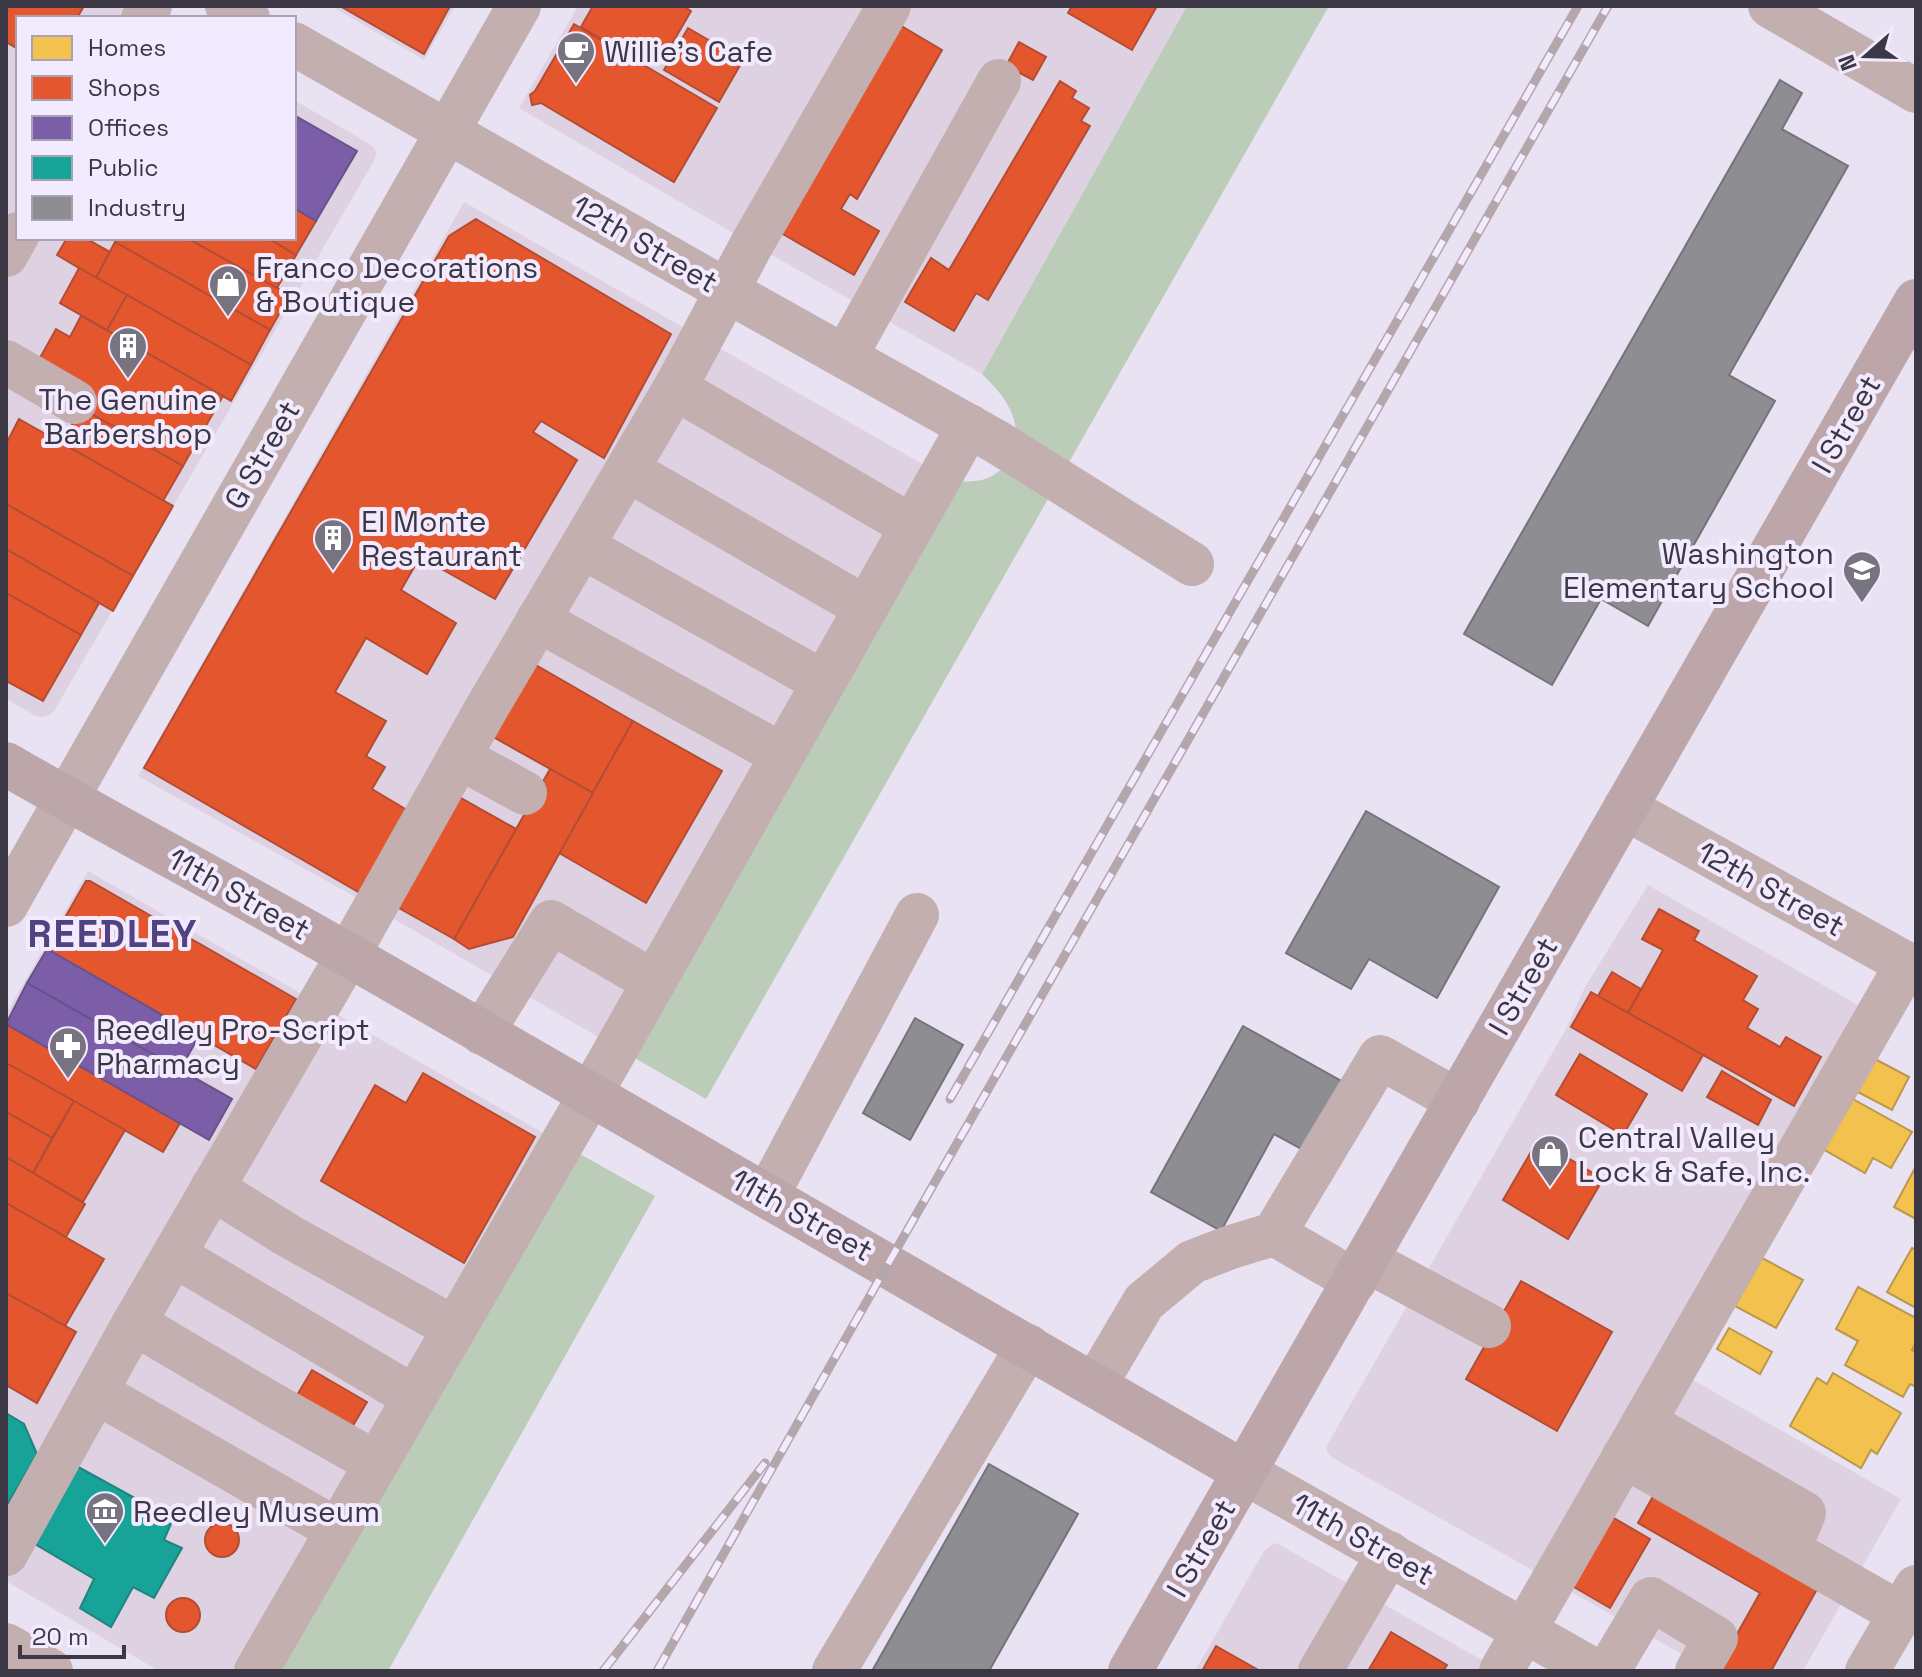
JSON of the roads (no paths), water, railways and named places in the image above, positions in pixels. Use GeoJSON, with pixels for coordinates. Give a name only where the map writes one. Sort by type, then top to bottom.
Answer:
{"type":"FeatureCollection","features":[{"type":"Feature","properties":{"kind":"main road","name":"I Street"},"geometry":{"type":"LineString","coordinates":[[1130,1671],[1916,301]]}},
{"type":"Feature","properties":{"kind":"main road","name":"11th Street"},"geometry":{"type":"LineString","coordinates":[[6,764],[348,955],[1244,1472]]}},
{"type":"Feature","properties":{"kind":"street"},"geometry":{"type":"LineString","coordinates":[[227,6],[244,16]]}},
{"type":"Feature","properties":{"kind":"street","name":"G Street"},"geometry":{"type":"LineString","coordinates":[[6,905],[519,6]]}},
{"type":"Feature","properties":{"kind":"street"},"geometry":{"type":"LineString","coordinates":[[6,1554],[134,1323],[675,388],[889,6]]}},
{"type":"Feature","properties":{"kind":"street"},"geometry":{"type":"LineString","coordinates":[[1770,6],[1916,91]]}},
{"type":"Feature","properties":{"kind":"street","name":"12th Street"},"geometry":{"type":"LineString","coordinates":[[296,45],[983,434],[1192,564]]}},
{"type":"Feature","properties":{"kind":"street"},"geometry":{"type":"LineString","coordinates":[[845,357],[999,81]]}},
{"type":"Feature","properties":{"kind":"street"},"geometry":{"type":"LineString","coordinates":[[6,255],[16,238]]}},
{"type":"Feature","properties":{"kind":"street"},"geometry":{"type":"LineString","coordinates":[[6,362],[75,402]]}},
{"type":"Feature","properties":{"kind":"street"},"geometry":{"type":"LineString","coordinates":[[675,388],[911,526]]}},
{"type":"Feature","properties":{"kind":"street"},"geometry":{"type":"LineString","coordinates":[[256,1671],[590,1095],[911,526],[983,434]]}},
{"type":"Feature","properties":{"kind":"street"},"geometry":{"type":"LineString","coordinates":[[628,470],[866,608]]}},
{"type":"Feature","properties":{"kind":"street"},"geometry":{"type":"LineString","coordinates":[[583,547],[823,682]]}},
{"type":"Feature","properties":{"kind":"street"},"geometry":{"type":"LineString","coordinates":[[538,620],[782,755]]}},
{"type":"Feature","properties":{"kind":"street"},"geometry":{"type":"LineString","coordinates":[[459,757],[525,793]]}},
{"type":"Feature","properties":{"kind":"street","name":"12th Street"},"geometry":{"type":"LineString","coordinates":[[1625,808],[1912,966]]}},
{"type":"Feature","properties":{"kind":"street"},"geometry":{"type":"LineString","coordinates":[[767,1196],[917,915]]}},
{"type":"Feature","properties":{"kind":"street"},"geometry":{"type":"LineString","coordinates":[[482,1033],[551,922],[654,982]]}},
{"type":"Feature","properties":{"kind":"street"},"geometry":{"type":"LineString","coordinates":[[1501,1671],[1912,966]]}},
{"type":"Feature","properties":{"kind":"street"},"geometry":{"type":"LineString","coordinates":[[1274,1234],[1380,1057],[1458,1101]]}},
{"type":"Feature","properties":{"kind":"street"},"geometry":{"type":"LineString","coordinates":[[212,1188],[287,1235],[454,1328]]}},
{"type":"Feature","properties":{"kind":"street"},"geometry":{"type":"LineString","coordinates":[[1095,1385],[1144,1302],[1192,1262],[1274,1234],[1489,1326]]}},
{"type":"Feature","properties":{"kind":"street"},"geometry":{"type":"LineString","coordinates":[[174,1255],[414,1397]]}},
{"type":"Feature","properties":{"kind":"street"},"geometry":{"type":"LineString","coordinates":[[134,1323],[376,1463]]}},
{"type":"Feature","properties":{"kind":"street"},"geometry":{"type":"LineString","coordinates":[[834,1671],[1028,1346]]}},
{"type":"Feature","properties":{"kind":"street"},"geometry":{"type":"LineString","coordinates":[[96,1392],[337,1530]]}},
{"type":"Feature","properties":{"kind":"street"},"geometry":{"type":"LineString","coordinates":[[1634,1439],[1804,1513],[1789,1549],[1908,1601],[1867,1671]]}},
{"type":"Feature","properties":{"kind":"street","name":"11th Street"},"geometry":{"type":"LineString","coordinates":[[1244,1472],[1595,1671]]}},
{"type":"Feature","properties":{"kind":"street"},"geometry":{"type":"LineString","coordinates":[[1320,1671],[1389,1553]]}},
{"type":"Feature","properties":{"kind":"street"},"geometry":{"type":"LineString","coordinates":[[1608,1671],[1651,1599],[1716,1638],[1697,1671]]}},
{"type":"Feature","properties":{"kind":"street"},"geometry":{"type":"LineString","coordinates":[[6,1645],[51,1671]]}},
{"type":"Feature","properties":{"kind":"railway"},"geometry":{"type":"LineString","coordinates":[[950,1099],[1578,6]]}},
{"type":"Feature","properties":{"kind":"railway"},"geometry":{"type":"LineString","coordinates":[[657,1671],[1608,6]]}},
{"type":"Feature","properties":{"kind":"railway"},"geometry":{"type":"LineString","coordinates":[[603,1671],[765,1463]]}},
{"type":"Feature","properties":{"kind":"place","name":"Willie's Cafe"},"geometry":{"type":"Point","coordinates":[576,85]}},
{"type":"Feature","properties":{"kind":"place","name":"Franco Decorations & Boutique"},"geometry":{"type":"Point","coordinates":[228,318]}},
{"type":"Feature","properties":{"kind":"place","name":"The Genuine Barbershop"},"geometry":{"type":"Point","coordinates":[128,380]}},
{"type":"Feature","properties":{"kind":"place","name":"El Monte Restaurant"},"geometry":{"type":"Point","coordinates":[333,572]}},
{"type":"Feature","properties":{"kind":"place","name":"Washington Elementary School"},"geometry":{"type":"Point","coordinates":[1862,604]}},
{"type":"Feature","properties":{"kind":"place","name":"Reedley Pro-Script Pharmacy"},"geometry":{"type":"Point","coordinates":[68,1080]}},
{"type":"Feature","properties":{"kind":"place","name":"Central Valley Lock & Safe, Inc."},"geometry":{"type":"Point","coordinates":[1550,1188]}},
{"type":"Feature","properties":{"kind":"place","name":"Reedley Museum"},"geometry":{"type":"Point","coordinates":[105,1545]}},
{"type":"Feature","properties":{"kind":"district","name":"REEDLEY"},"geometry":{"type":"Point","coordinates":[113,934]}}]}
